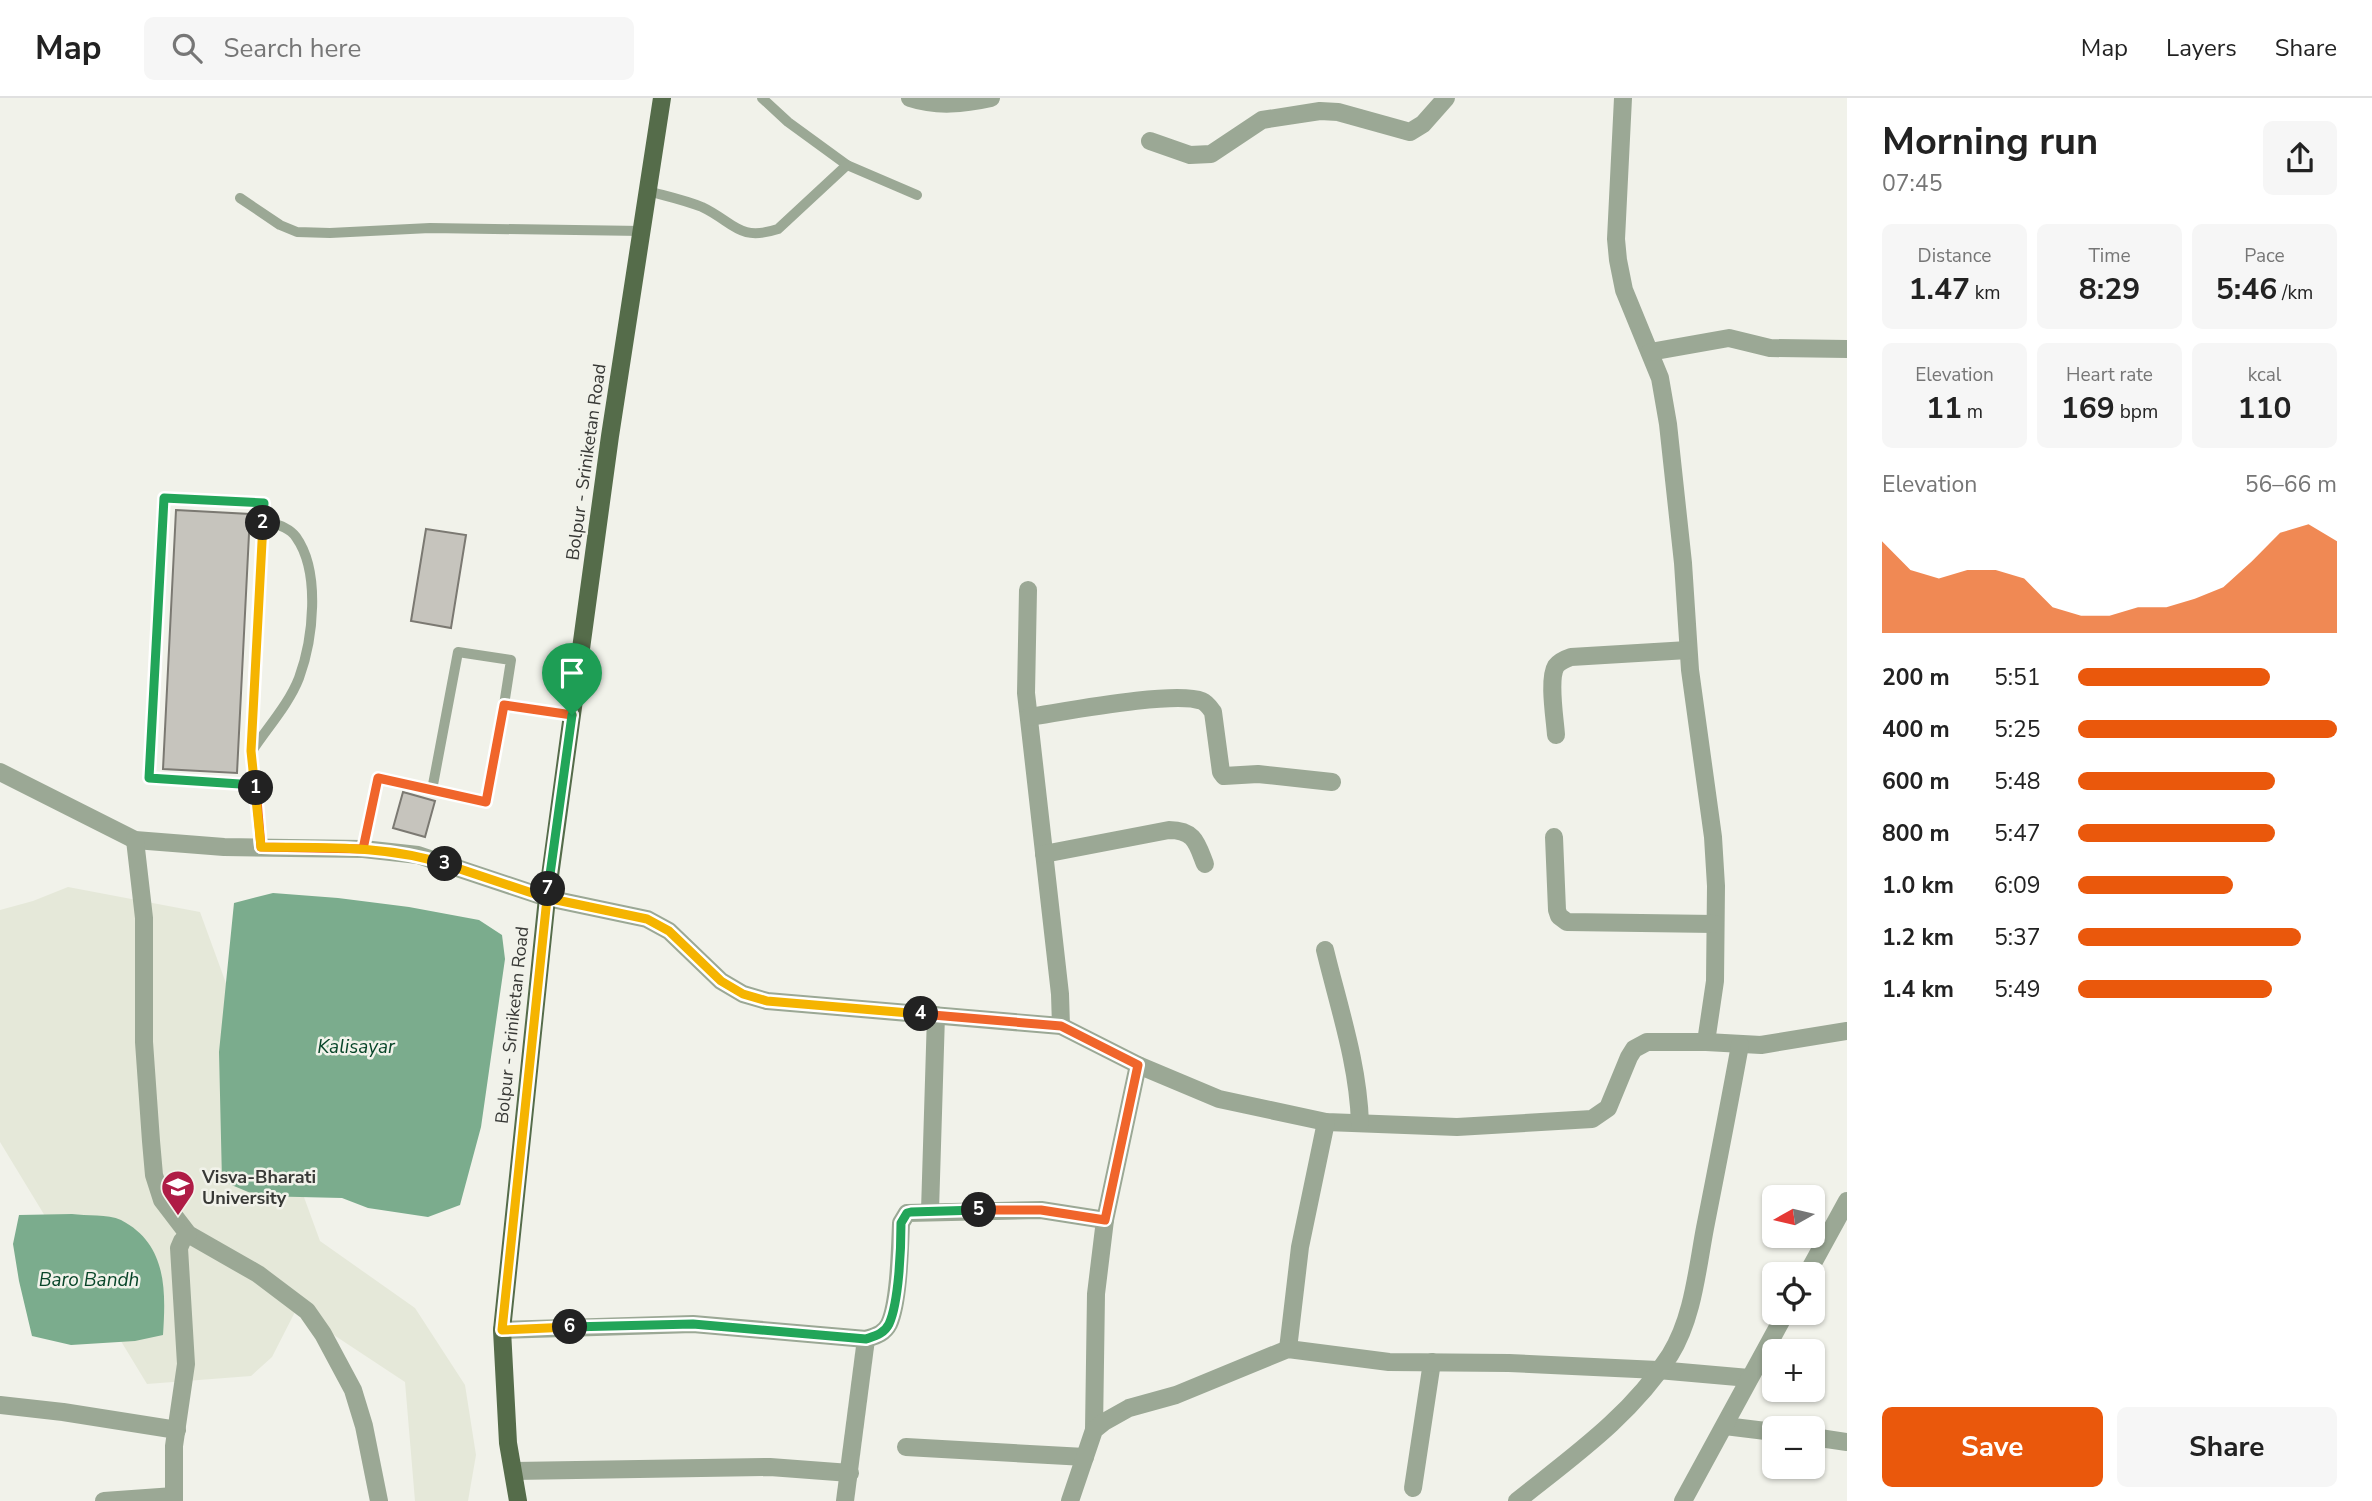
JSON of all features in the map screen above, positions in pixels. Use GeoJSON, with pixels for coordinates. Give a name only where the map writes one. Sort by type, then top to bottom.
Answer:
{"type":"FeatureCollection","features":[{"type":"Feature","properties":{"kind":"main road","name":"Bolpur - Sriniketan Road"},"geometry":{"type":"LineString","coordinates":[[518,1501],[508,1443],[502,1330],[547,898],[608,450],[662,98]]}},
{"type":"Feature","properties":{"kind":"street"},"geometry":{"type":"LineString","coordinates":[[910,98],[923,103],[940,104],[969,103],[991,98]]}},
{"type":"Feature","properties":{"kind":"street"},"geometry":{"type":"LineString","coordinates":[[1150,141],[1190,155],[1211,154],[1262,120],[1320,111],[1338,112],[1410,132],[1423,124],[1446,98]]}},
{"type":"Feature","properties":{"kind":"street"},"geometry":{"type":"LineString","coordinates":[[1623,98],[1616,239],[1618,260],[1630,307],[1660,378],[1668,424],[1683,563],[1693,700],[1713,837],[1715,981],[1706,1042]]}},
{"type":"Feature","properties":{"kind":"street"},"geometry":{"type":"LineString","coordinates":[[1650,352],[1729,338],[1787,349],[1847,349]]}},
{"type":"Feature","properties":{"kind":"street"},"geometry":{"type":"LineString","coordinates":[[1028,590],[1026,694],[1060,994],[1061,1026]]}},
{"type":"Feature","properties":{"kind":"street"},"geometry":{"type":"LineString","coordinates":[[1556,735],[1553,679],[1557,665],[1563,660],[1571,657],[1688,650]]}},
{"type":"Feature","properties":{"kind":"street"},"geometry":{"type":"LineString","coordinates":[[1029,717],[1158,699],[1202,701],[1213,712],[1221,772],[1224,776],[1258,774],[1332,782]]}},
{"type":"Feature","properties":{"kind":"street"},"geometry":{"type":"LineString","coordinates":[[0,772],[135,840],[224,847],[363,849],[418,855],[547,898],[647,919],[669,931],[721,981],[743,994],[767,1001],[1061,1026],[1138,1065],[1219,1099],[1326,1122],[1497,1126],[1592,1119],[1608,1108],[1629,1058],[1639,1045],[1658,1041],[1740,1045],[1780,1043],[1847,1031]]}},
{"type":"Feature","properties":{"kind":"street"},"geometry":{"type":"LineString","coordinates":[[1044,854],[1181,830],[1195,841],[1205,864]]}},
{"type":"Feature","properties":{"kind":"street"},"geometry":{"type":"LineString","coordinates":[[1554,837],[1557,910],[1563,920],[1715,924]]}},
{"type":"Feature","properties":{"kind":"street"},"geometry":{"type":"LineString","coordinates":[[135,840],[144,918],[144,1042],[154,1175],[162,1200],[188,1234],[258,1274],[307,1311],[354,1390],[379,1501]]}},
{"type":"Feature","properties":{"kind":"street"},"geometry":{"type":"LineString","coordinates":[[1325,950],[1350,1041],[1359,1093],[1360,1124]]}},
{"type":"Feature","properties":{"kind":"street"},"geometry":{"type":"LineString","coordinates":[[930,1211],[936,1015]]}},
{"type":"Feature","properties":{"kind":"street"},"geometry":{"type":"LineString","coordinates":[[1517,1501],[1632,1404],[1676,1342],[1690,1303],[1740,1045]]}},
{"type":"Feature","properties":{"kind":"street"},"geometry":{"type":"LineString","coordinates":[[1070,1501],[1094,1430],[1097,1398],[1096,1294],[1105,1220],[1138,1065]]}},
{"type":"Feature","properties":{"kind":"street"},"geometry":{"type":"LineString","coordinates":[[1288,1349],[1300,1247],[1326,1122]]}},
{"type":"Feature","properties":{"kind":"street"},"geometry":{"type":"LineString","coordinates":[[1814,1262],[1847,1201]]}},
{"type":"Feature","properties":{"kind":"street"},"geometry":{"type":"LineString","coordinates":[[502,1330],[693,1324],[866,1339],[882,1333],[889,1325],[895,1295],[902,1219],[907,1213],[1041,1210],[1105,1220]]}},
{"type":"Feature","properties":{"kind":"street"},"geometry":{"type":"LineString","coordinates":[[104,1501],[174,1499],[174,1446],[186,1364],[180,1248],[188,1234]]}},
{"type":"Feature","properties":{"kind":"street"},"geometry":{"type":"LineString","coordinates":[[1683,1501],[1779,1325]]}},
{"type":"Feature","properties":{"kind":"street"},"geometry":{"type":"LineString","coordinates":[[845,1501],[866,1339]]}},
{"type":"Feature","properties":{"kind":"street"},"geometry":{"type":"LineString","coordinates":[[1094,1430],[1129,1408],[1176,1395],[1288,1349],[1389,1362],[1658,1370],[1749,1378]]}},
{"type":"Feature","properties":{"kind":"street"},"geometry":{"type":"LineString","coordinates":[[1413,1488],[1432,1362]]}},
{"type":"Feature","properties":{"kind":"street"},"geometry":{"type":"LineString","coordinates":[[0,1405],[177,1430]]}},
{"type":"Feature","properties":{"kind":"street"},"geometry":{"type":"LineString","coordinates":[[1725,1426],[1762,1431]]}},
{"type":"Feature","properties":{"kind":"street"},"geometry":{"type":"LineString","coordinates":[[1825,1439],[1847,1442]]}},
{"type":"Feature","properties":{"kind":"street"},"geometry":{"type":"LineString","coordinates":[[906,1447],[1085,1457]]}},
{"type":"Feature","properties":{"kind":"street"},"geometry":{"type":"LineString","coordinates":[[514,1471],[770,1467],[850,1473]]}},
{"type":"Feature","properties":{"kind":"lane"},"geometry":{"type":"LineString","coordinates":[[762,98],[788,122],[847,164],[916,194]]}},
{"type":"Feature","properties":{"kind":"lane"},"geometry":{"type":"LineString","coordinates":[[648,191],[702,207],[747,234],[766,233],[778,229],[847,164]]}},
{"type":"Feature","properties":{"kind":"lane"},"geometry":{"type":"LineString","coordinates":[[240,198],[280,225],[297,232],[429,228],[642,231]]}},
{"type":"Feature","properties":{"kind":"lane"},"geometry":{"type":"LineString","coordinates":[[255,785],[149,778],[164,498],[264,503],[251,751],[255,785],[261,847]]}},
{"type":"Feature","properties":{"kind":"lane"},"geometry":{"type":"LineString","coordinates":[[251,751],[299,679],[310,635],[312,603],[306,558],[296,536],[287,528],[264,520]]}},
{"type":"Feature","properties":{"kind":"lane"},"geometry":{"type":"LineString","coordinates":[[363,849],[378,778],[432,790],[486,802],[511,660],[458,652],[432,790]]}},
{"type":"Feature","properties":{"kind":"lane"},"geometry":{"type":"LineString","coordinates":[[504,705],[572,715]]}},
{"type":"Feature","properties":{"kind":"shaded area","name":"Visva-Bharati University"},"geometry":{"type":"Polygon","coordinates":[[[68,887],[200,912],[320,1241],[415,1308],[465,1385],[476,1455],[468,1501],[415,1501],[405,1382],[296,1310],[272,1357],[251,1376],[147,1384],[0,1142],[0,910],[68,887]]]}},
{"type":"Feature","properties":{"kind":"water","name":"Kalisayar"},"geometry":{"type":"Polygon","coordinates":[[[273,893],[409,907],[479,920],[502,935],[505,959],[481,1127],[460,1205],[428,1217],[368,1208],[342,1198],[258,1196],[222,1181],[219,1052],[234,903],[273,893]]]}},
{"type":"Feature","properties":{"kind":"water","name":"Baro Bandh"},"geometry":{"type":"Polygon","coordinates":[[[72,1214],[116,1218],[136,1230],[147,1242],[155,1255],[163,1285],[163,1335],[135,1341],[71,1345],[32,1336],[13,1244],[19,1215],[72,1214]]]}},
{"type":"Feature","properties":{"kind":"building"},"geometry":{"type":"Polygon","coordinates":[[[176,510],[250,514],[237,773],[163,769],[176,510]]]}},
{"type":"Feature","properties":{"kind":"building"},"geometry":{"type":"Polygon","coordinates":[[[426,529],[466,535],[451,628],[411,621],[426,529]]]}},
{"type":"Feature","properties":{"kind":"building"},"geometry":{"type":"Polygon","coordinates":[[[403,792],[435,801],[425,837],[393,828],[403,792]]]}},
{"type":"Feature","properties":{"kind":"place","name":"Visva-Bharati University"},"geometry":{"type":"Point","coordinates":[178,1217]}},
{"type":"Feature","properties":{"kind":"route"},"geometry":{"type":"LineString","coordinates":[[572,715],[504,705],[486,802],[378,778],[363,849],[261,847],[255,785],[149,778],[164,498],[264,503],[251,751],[255,785],[261,847],[384,850],[418,855],[547,898],[647,919],[669,931],[721,981],[743,994],[767,1001],[1061,1026],[1138,1065],[1105,1220],[1063,1211],[1041,1210],[907,1213],[901,1223],[895,1295],[889,1325],[882,1333],[866,1339],[693,1324],[502,1330],[547,898],[572,715]]}}]}
